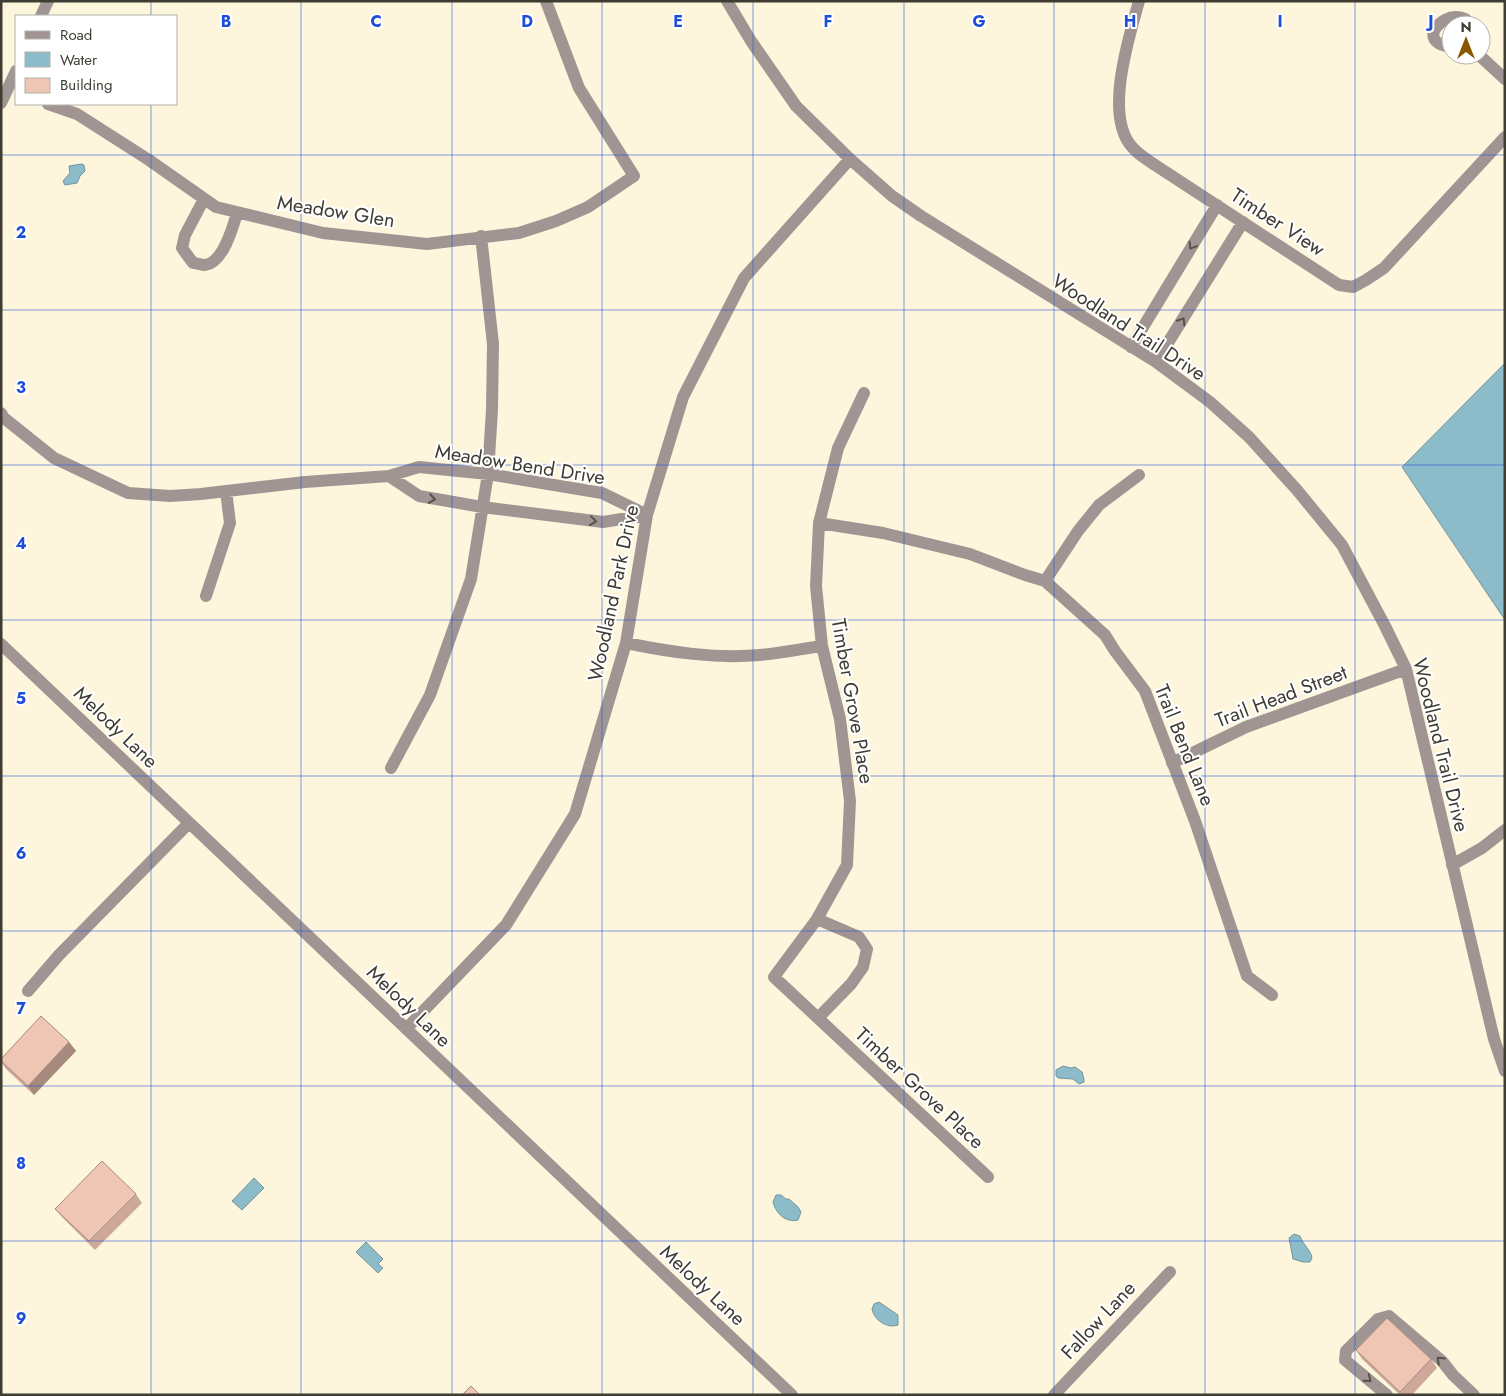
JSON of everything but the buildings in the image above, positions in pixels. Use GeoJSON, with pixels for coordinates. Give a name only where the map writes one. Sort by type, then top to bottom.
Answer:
{"type":"FeatureCollection","features":[{"type":"Feature","properties":{"kind":"street"},"geometry":{"type":"LineString","coordinates":[[41,15],[48,1]]}},
{"type":"Feature","properties":{"kind":"street","name":"Meadow Glen"},"geometry":{"type":"LineString","coordinates":[[51,105],[77,114],[150,160],[216,207],[323,233],[427,244],[481,236],[519,233],[556,221],[588,207],[634,176],[579,88],[546,1]]}},
{"type":"Feature","properties":{"kind":"street","name":"Woodland Trail Drive"},"geometry":{"type":"LineString","coordinates":[[727,1],[751,41],[796,106],[850,159],[892,196],[921,216],[1156,362],[1223,414],[1249,438],[1297,490],[1342,545],[1406,669],[1494,1039],[1505,1071]]}},
{"type":"Feature","properties":{"kind":"street","name":"Timber View"},"geometry":{"type":"LineString","coordinates":[[1139,1],[1122,71],[1118,103],[1122,128],[1132,147],[1155,165],[1339,285],[1353,287],[1384,268],[1505,137]]}},
{"type":"Feature","properties":{"kind":"street"},"geometry":{"type":"LineString","coordinates":[[1441,43],[1435,35],[1434,29],[1437,17],[1447,10],[1460,11],[1464,15]]}},
{"type":"Feature","properties":{"kind":"street"},"geometry":{"type":"LineString","coordinates":[[1490,65],[1505,79]]}},
{"type":"Feature","properties":{"kind":"street"},"geometry":{"type":"LineString","coordinates":[[1,103],[12,92],[15,76]]}},
{"type":"Feature","properties":{"kind":"street","name":"Woodland Park Drive"},"geometry":{"type":"LineString","coordinates":[[406,1029],[506,925],[576,814],[626,643],[647,515],[683,397],[744,278],[850,159]]}},
{"type":"Feature","properties":{"kind":"street"},"geometry":{"type":"LineString","coordinates":[[204,199],[185,235],[182,248],[193,263],[206,265],[218,259],[230,234],[237,212]]}},
{"type":"Feature","properties":{"kind":"street"},"geometry":{"type":"LineString","coordinates":[[1131,347],[1217,205]]}},
{"type":"Feature","properties":{"kind":"street"},"geometry":{"type":"LineString","coordinates":[[1156,362],[1243,222]]}},
{"type":"Feature","properties":{"kind":"street"},"geometry":{"type":"LineString","coordinates":[[392,768],[430,695],[471,579],[488,474],[494,344],[481,236]]}},
{"type":"Feature","properties":{"kind":"street","name":"Timber Grove Place"},"geometry":{"type":"LineString","coordinates":[[864,393],[838,448],[819,523],[816,586],[822,646],[840,719],[850,801],[846,866],[818,920],[774,977],[988,1177]]}},
{"type":"Feature","properties":{"kind":"street","name":"Meadow Bend Drive"},"geometry":{"type":"LineString","coordinates":[[1,413],[4,418],[54,458],[128,492],[170,496],[305,482],[389,476],[419,467],[488,474],[602,493],[647,515]]}},
{"type":"Feature","properties":{"kind":"street"},"geometry":{"type":"LineString","coordinates":[[1045,581],[1078,531],[1098,505],[1139,475]]}},
{"type":"Feature","properties":{"kind":"street"},"geometry":{"type":"LineString","coordinates":[[389,476],[419,496],[482,507],[603,522],[647,515]]}},
{"type":"Feature","properties":{"kind":"street"},"geometry":{"type":"LineString","coordinates":[[206,596],[230,522],[226,491]]}},
{"type":"Feature","properties":{"kind":"street","name":"Trail Bend Lane"},"geometry":{"type":"LineString","coordinates":[[819,523],[882,533],[954,550],[1045,581],[1105,635],[1115,652],[1145,691],[1195,820],[1247,976],[1272,995]]}},
{"type":"Feature","properties":{"kind":"street"},"geometry":{"type":"LineString","coordinates":[[626,643],[663,651],[720,656],[760,655],[822,646]]}},
{"type":"Feature","properties":{"kind":"street","name":"Melody Lane"},"geometry":{"type":"LineString","coordinates":[[1,644],[792,1395]]}},
{"type":"Feature","properties":{"kind":"street","name":"Trail Head Street"},"geometry":{"type":"LineString","coordinates":[[1172,763],[1246,727],[1406,669]]}},
{"type":"Feature","properties":{"kind":"street"},"geometry":{"type":"LineString","coordinates":[[28,991],[78,936],[189,823]]}},
{"type":"Feature","properties":{"kind":"street"},"geometry":{"type":"LineString","coordinates":[[1452,865],[1482,848],[1505,830]]}},
{"type":"Feature","properties":{"kind":"street"},"geometry":{"type":"LineString","coordinates":[[818,920],[859,937],[867,949],[863,967],[851,984],[818,1018]]}},
{"type":"Feature","properties":{"kind":"street","name":"Fallow Lane"},"geometry":{"type":"LineString","coordinates":[[1054,1395],[1170,1272]]}},
{"type":"Feature","properties":{"kind":"street"},"geometry":{"type":"LineString","coordinates":[[1387,1395],[1345,1360],[1346,1351],[1378,1319],[1389,1316],[1442,1361],[1453,1375],[1474,1395]]}},
{"type":"Feature","properties":{"kind":"water"},"geometry":{"type":"Polygon","coordinates":[[[84,165],[85,171],[77,183],[65,185],[63,181],[70,173],[69,166],[84,165]]]}},
{"type":"Feature","properties":{"kind":"water"},"geometry":{"type":"Polygon","coordinates":[[[1505,363],[1505,620],[1402,467],[1505,363]]]}},
{"type":"Feature","properties":{"kind":"water"},"geometry":{"type":"Polygon","coordinates":[[[1063,1066],[1075,1067],[1082,1072],[1084,1082],[1079,1084],[1073,1079],[1058,1078],[1056,1070],[1063,1066]]]}},
{"type":"Feature","properties":{"kind":"water"},"geometry":{"type":"Polygon","coordinates":[[[254,1178],[264,1188],[242,1210],[232,1201],[254,1178]]]}},
{"type":"Feature","properties":{"kind":"water"},"geometry":{"type":"Polygon","coordinates":[[[776,1195],[789,1199],[798,1207],[801,1212],[798,1220],[789,1220],[779,1214],[773,1202],[776,1195]]]}},
{"type":"Feature","properties":{"kind":"water"},"geometry":{"type":"Polygon","coordinates":[[[1294,1234],[1300,1236],[1310,1252],[1312,1258],[1310,1262],[1293,1259],[1289,1238],[1294,1234]]]}},
{"type":"Feature","properties":{"kind":"water"},"geometry":{"type":"Polygon","coordinates":[[[366,1242],[383,1259],[378,1264],[383,1268],[378,1273],[356,1252],[366,1242]]]}},
{"type":"Feature","properties":{"kind":"water"},"geometry":{"type":"Polygon","coordinates":[[[879,1302],[898,1315],[898,1325],[885,1325],[875,1317],[872,1309],[874,1304],[879,1302]]]}}]}
